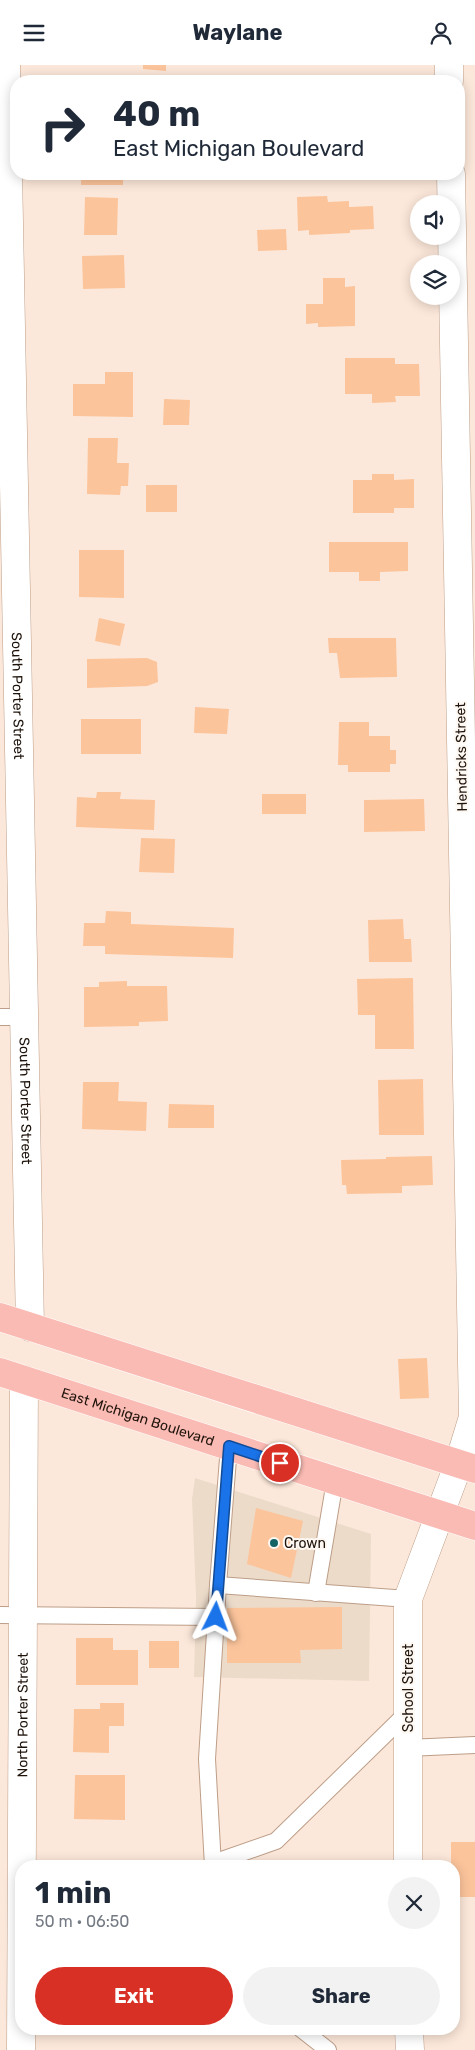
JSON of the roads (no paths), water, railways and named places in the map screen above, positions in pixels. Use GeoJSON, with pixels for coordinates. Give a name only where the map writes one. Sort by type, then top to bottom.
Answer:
{"type":"FeatureCollection","features":[{"type":"Feature","properties":{"kind":"main road"},"geometry":{"type":"LineString","coordinates":[[0,1317],[467,1466]]}},
{"type":"Feature","properties":{"kind":"main road","name":"East Michigan Boulevard"},"geometry":{"type":"LineString","coordinates":[[12,1376],[475,1527]]}},
{"type":"Feature","properties":{"kind":"street","name":"South Porter Street"},"geometry":{"type":"LineString","coordinates":[[6,65],[12,1017],[30,1327]]}},
{"type":"Feature","properties":{"kind":"street","name":"Hendricks Street"},"geometry":{"type":"LineString","coordinates":[[440,1515],[467,1466],[473,1417],[451,180]]}},
{"type":"Feature","properties":{"kind":"street","name":"North Porter Street"},"geometry":{"type":"LineString","coordinates":[[12,1376],[10,1864],[15,1957]]}},
{"type":"Feature","properties":{"kind":"street","name":"School Street"},"geometry":{"type":"LineString","coordinates":[[408,1860],[408,1599],[440,1515]]}},
{"type":"Feature","properties":{"kind":"street","name":"North Porter Street"},"geometry":{"type":"LineString","coordinates":[[19,2035],[20,2050]]}},
{"type":"Feature","properties":{"kind":"street"},"geometry":{"type":"LineString","coordinates":[[409,2035],[410,2050]]}},
{"type":"Feature","properties":{"kind":"lane"},"geometry":{"type":"LineString","coordinates":[[213,1860],[207,1759],[229,1446]]}},
{"type":"Feature","properties":{"kind":"lane"},"geometry":{"type":"LineString","coordinates":[[316,1593],[335,1481]]}},
{"type":"Feature","properties":{"kind":"lane"},"geometry":{"type":"LineString","coordinates":[[218,1585],[408,1599]]}},
{"type":"Feature","properties":{"kind":"lane"},"geometry":{"type":"LineString","coordinates":[[11,1615],[216,1617]]}},
{"type":"Feature","properties":{"kind":"lane"},"geometry":{"type":"LineString","coordinates":[[224,1860],[276,1841],[408,1712]]}},
{"type":"Feature","properties":{"kind":"lane"},"geometry":{"type":"LineString","coordinates":[[407,1748],[475,1745]]}},
{"type":"Feature","properties":{"kind":"lane"},"geometry":{"type":"LineString","coordinates":[[309,2035],[328,2050]]}},
{"type":"Feature","properties":{"kind":"place","name":"Crown"},"geometry":{"type":"Point","coordinates":[274,1543]}}]}
